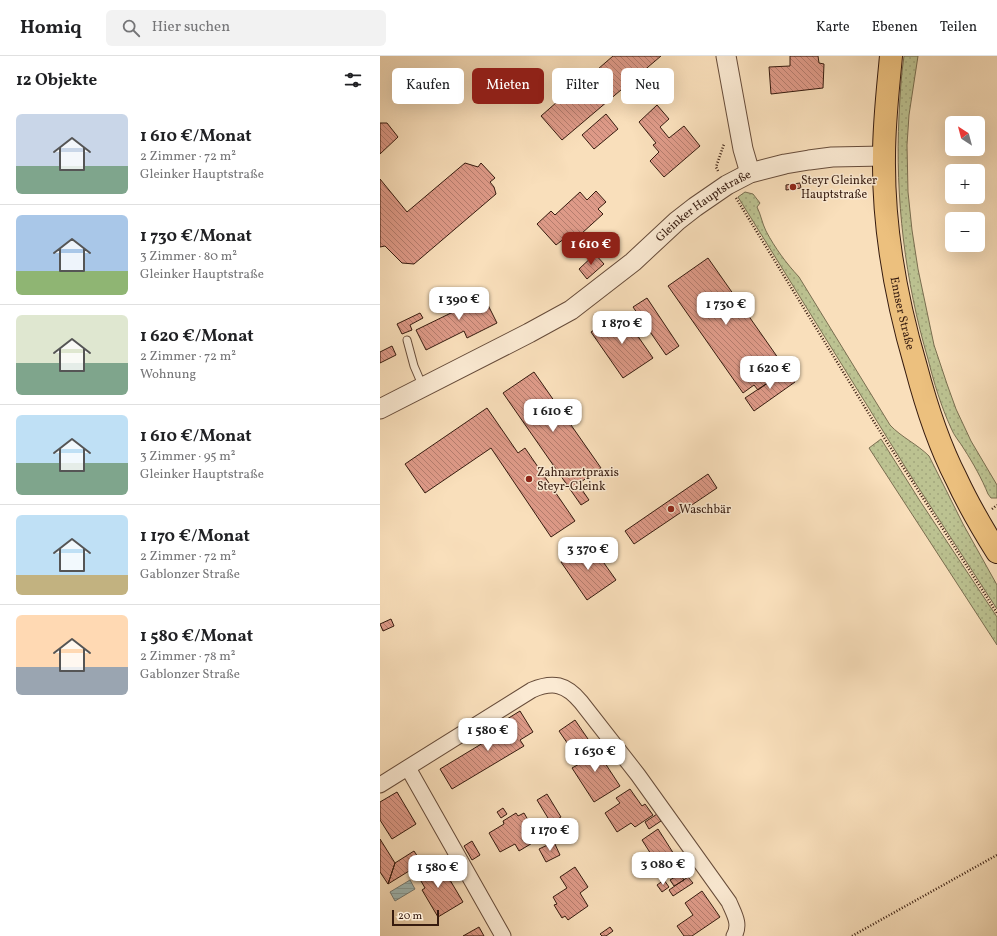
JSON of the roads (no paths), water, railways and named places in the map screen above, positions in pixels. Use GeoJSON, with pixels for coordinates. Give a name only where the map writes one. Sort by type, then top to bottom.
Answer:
{"type":"FeatureCollection","features":[{"type":"Feature","properties":{"kind":"main road","name":"Ennser Straße"},"geometry":{"type":"LineString","coordinates":[[891,56],[886,100],[884,156],[885,194],[896,286],[918,378],[932,419],[955,478],[976,518],[997,552]]}},
{"type":"Feature","properties":{"kind":"street"},"geometry":{"type":"LineString","coordinates":[[726,56],[743,149],[750,173]]}},
{"type":"Feature","properties":{"kind":"street","name":"Gleinker Hauptstraße"},"geometry":{"type":"LineString","coordinates":[[380,409],[530,334],[571,310],[633,262],[677,221],[695,207],[727,185],[750,173],[785,164],[832,157],[884,156]]}},
{"type":"Feature","properties":{"kind":"street"},"geometry":{"type":"LineString","coordinates":[[380,785],[532,690],[543,685],[564,687],[573,692],[638,775],[728,902],[736,916],[738,925],[734,936]]}},
{"type":"Feature","properties":{"kind":"street"},"geometry":{"type":"LineString","coordinates":[[408,768],[503,936]]}},
{"type":"Feature","properties":{"kind":"lane"},"geometry":{"type":"LineString","coordinates":[[407,340],[414,366],[423,387]]}},
{"type":"Feature","properties":{"kind":"water"},"geometry":{"type":"Polygon","coordinates":[[[410,880],[415,889],[395,901],[390,892],[410,880]]]}},
{"type":"Feature","properties":{"kind":"place","name":"Steyr Gleinker Hauptstraße"},"geometry":{"type":"Point","coordinates":[793,187]}},
{"type":"Feature","properties":{"kind":"place","name":"Zahnarztpraxis Steyr-Gleink"},"geometry":{"type":"Point","coordinates":[529,479]}},
{"type":"Feature","properties":{"kind":"place","name":"Waschbär"},"geometry":{"type":"Point","coordinates":[671,509]}}]}
